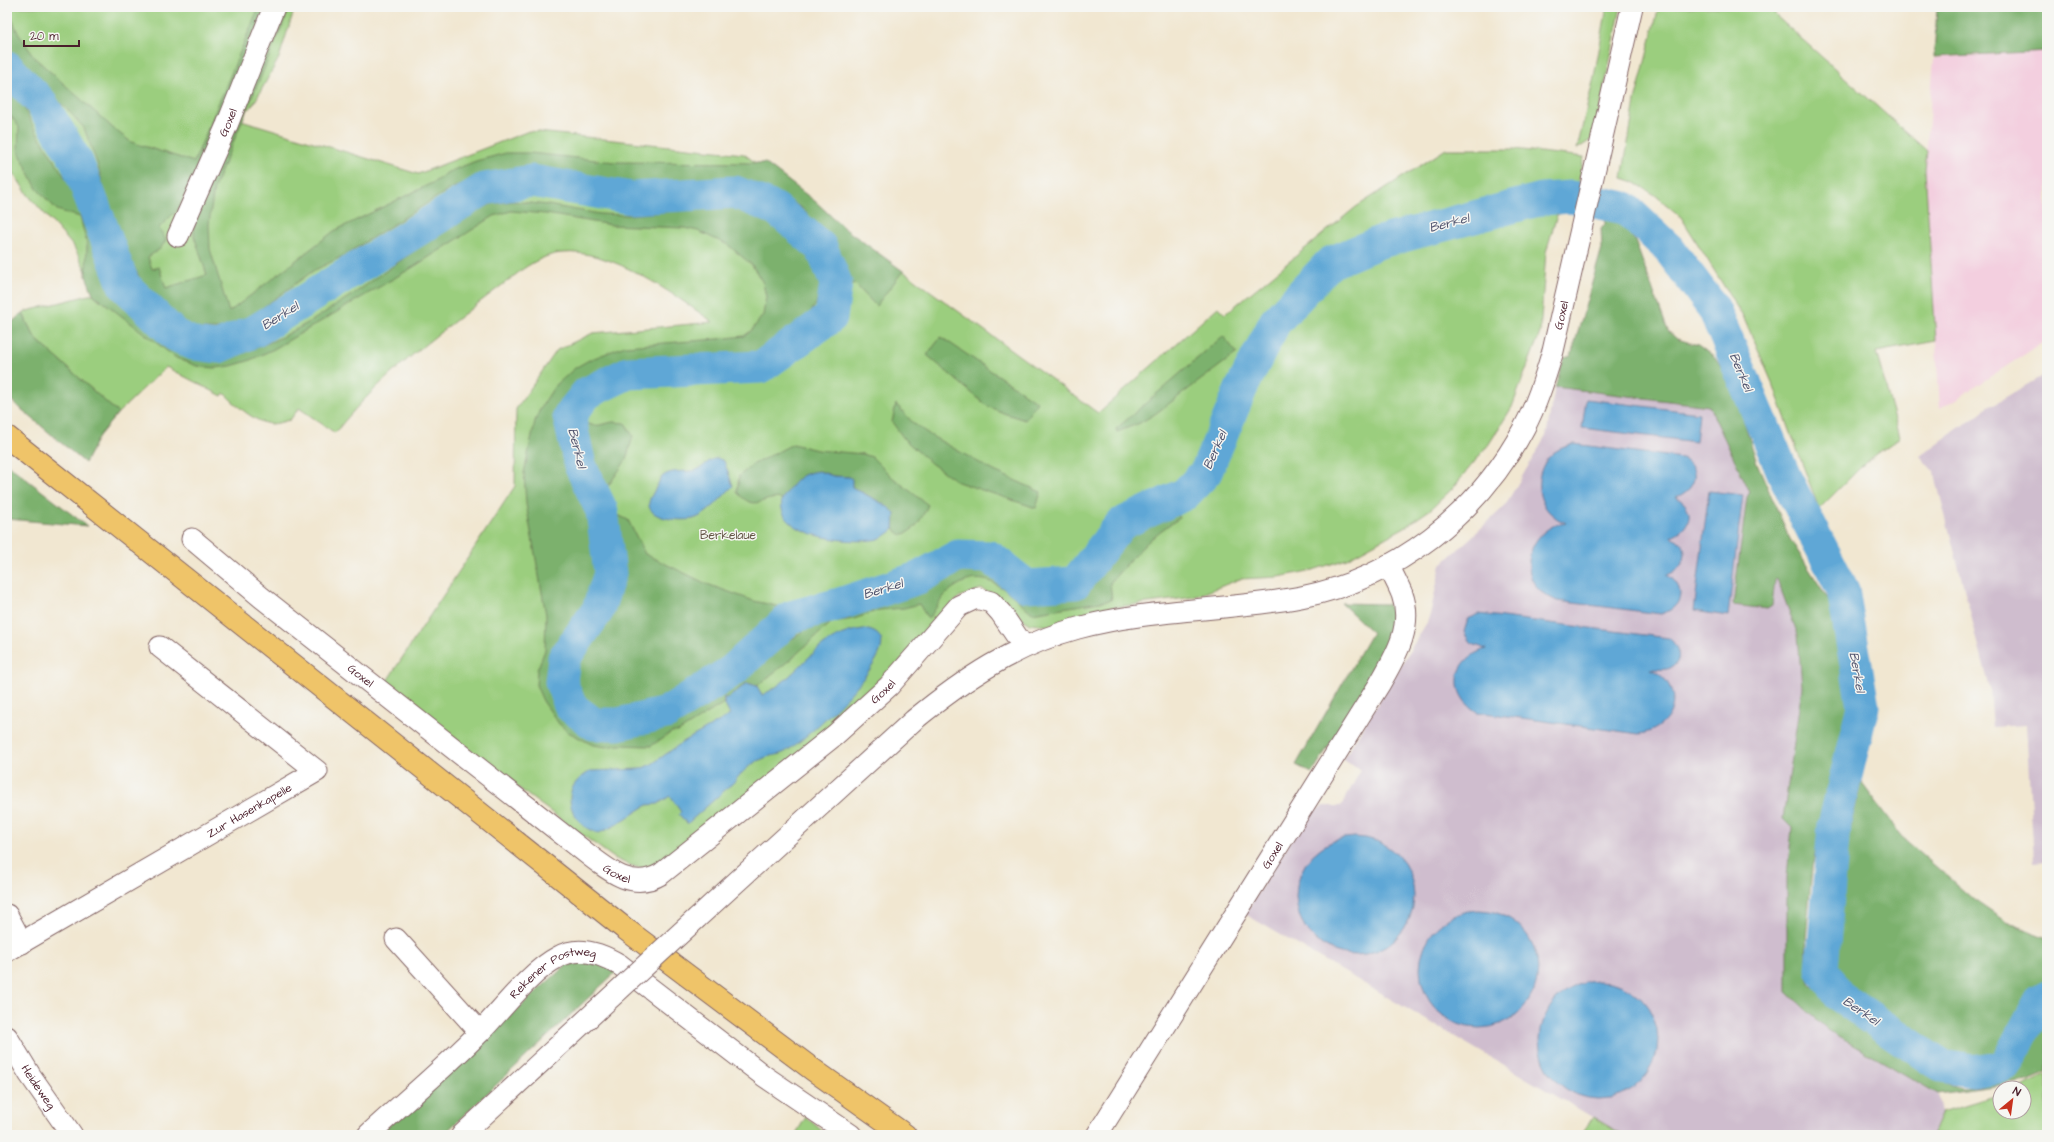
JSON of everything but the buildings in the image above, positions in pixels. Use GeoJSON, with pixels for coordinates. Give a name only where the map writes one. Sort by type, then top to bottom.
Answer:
{"type":"FeatureCollection","features":[{"type":"Feature","properties":{"kind":"main road"},"geometry":{"type":"LineString","coordinates":[[7,436],[624,928],[812,1069],[905,1135]]}},
{"type":"Feature","properties":{"kind":"street","name":"Goxel"},"geometry":{"type":"LineString","coordinates":[[178,236],[227,125],[274,7]]}},
{"type":"Feature","properties":{"kind":"street","name":"Goxel"},"geometry":{"type":"LineString","coordinates":[[462,1135],[914,720],[950,690],[986,667],[1024,648],[1059,634],[1111,621],[1316,594],[1358,580],[1388,566],[1424,542],[1463,511],[1492,478],[1514,445],[1525,427],[1542,385],[1552,351],[1575,255],[1632,7]]}},
{"type":"Feature","properties":{"kind":"street","name":"Goxel"},"geometry":{"type":"LineString","coordinates":[[192,539],[261,597],[613,874],[631,880],[651,881],[661,874],[834,735],[889,686],[958,606],[976,598],[991,602],[1001,613],[1024,648]]}},
{"type":"Feature","properties":{"kind":"street","name":"Goxel"},"geometry":{"type":"LineString","coordinates":[[1097,1135],[1379,685],[1398,651],[1406,623],[1404,601],[1388,566]]}},
{"type":"Feature","properties":{"kind":"street","name":"Zur Hasenkapelle"},"geometry":{"type":"LineString","coordinates":[[14,947],[317,771],[160,647]]}},
{"type":"Feature","properties":{"kind":"street"},"geometry":{"type":"LineString","coordinates":[[7,915],[14,947]]}},
{"type":"Feature","properties":{"kind":"street"},"geometry":{"type":"LineString","coordinates":[[396,939],[480,1032]]}},
{"type":"Feature","properties":{"kind":"street","name":"Rekener Postweg"},"geometry":{"type":"LineString","coordinates":[[368,1135],[480,1032],[540,970],[558,956],[583,951],[598,954],[620,966],[764,1076],[851,1135]]}},
{"type":"Feature","properties":{"kind":"street","name":"Heideweg"},"geometry":{"type":"LineString","coordinates":[[7,1037],[30,1075],[72,1135]]}},
{"type":"Feature","properties":{"kind":"shaded area"},"geometry":{"type":"Polygon","coordinates":[[[2047,51],[2047,340],[1940,409],[1925,169],[1934,58],[2047,51]]]}},
{"type":"Feature","properties":{"kind":"shaded area"},"geometry":{"type":"Polygon","coordinates":[[[2047,373],[2047,861],[2034,862],[2026,725],[1993,727],[1990,689],[1934,472],[1920,456],[1987,408],[2047,373]]]}},
{"type":"Feature","properties":{"kind":"shaded area"},"geometry":{"type":"Polygon","coordinates":[[[1555,387],[1709,406],[1750,492],[1775,580],[1777,578],[1798,635],[1802,687],[1783,819],[1792,828],[1787,876],[1787,992],[1827,1029],[1938,1094],[1942,1112],[1932,1135],[1623,1135],[1245,914],[1307,814],[1324,806],[1341,806],[1361,770],[1343,760],[1429,619],[1441,565],[1504,507],[1546,436],[1555,387]]]}},
{"type":"Feature","properties":{"kind":"green space","name":"Berkelaue"},"geometry":{"type":"Polygon","coordinates":[[[7,7],[295,7],[279,58],[253,105],[238,119],[418,174],[529,131],[744,154],[901,272],[903,271],[1098,413],[1218,307],[1225,314],[1356,207],[1446,149],[1514,149],[1584,157],[1573,208],[1557,215],[1546,252],[1540,333],[1512,407],[1489,444],[1453,488],[1431,509],[1405,527],[1347,559],[1313,570],[1279,577],[1240,579],[1194,597],[1109,608],[1051,626],[1029,624],[1002,600],[981,589],[959,597],[876,689],[668,862],[644,869],[629,865],[614,858],[529,796],[385,684],[515,486],[516,409],[557,350],[593,333],[713,322],[661,287],[621,266],[601,258],[581,253],[562,253],[542,258],[532,263],[449,326],[376,387],[335,433],[299,408],[290,420],[273,424],[265,423],[252,417],[224,393],[222,396],[166,367],[118,413],[36,339],[23,312],[93,294],[101,301],[74,247],[28,195],[7,163],[7,7]]]}},
{"type":"Feature","properties":{"kind":"green space"},"geometry":{"type":"Polygon","coordinates":[[[7,7],[18,33],[35,58],[114,129],[131,142],[194,162],[259,7],[270,7],[182,205],[159,228],[166,240],[160,249],[148,257],[152,269],[159,267],[166,288],[207,275],[194,236],[194,219],[278,7],[290,7],[214,188],[209,224],[210,249],[229,312],[334,231],[434,182],[448,172],[476,161],[506,153],[530,153],[615,162],[765,163],[816,202],[844,228],[903,271],[876,306],[854,283],[852,286],[844,267],[823,233],[803,209],[792,202],[744,180],[636,186],[523,169],[477,178],[450,189],[343,256],[313,271],[243,322],[219,329],[194,329],[177,322],[141,281],[114,227],[97,163],[84,128],[65,107],[30,77],[7,46],[7,7]]]}},
{"type":"Feature","properties":{"kind":"green space"},"geometry":{"type":"Polygon","coordinates":[[[1607,7],[1621,7],[1594,138],[1577,149],[1594,77],[1607,7]]]}},
{"type":"Feature","properties":{"kind":"green space"},"geometry":{"type":"Polygon","coordinates":[[[1659,7],[1776,7],[1775,15],[1927,151],[1925,169],[1936,341],[1876,352],[1900,437],[1866,462],[1819,509],[1774,387],[1745,320],[1681,217],[1655,195],[1634,182],[1622,178],[1635,101],[1659,7]]]}},
{"type":"Feature","properties":{"kind":"green space"},"geometry":{"type":"Polygon","coordinates":[[[1937,7],[2047,7],[2047,51],[1934,57],[1937,7]]]}},
{"type":"Feature","properties":{"kind":"green space"},"geometry":{"type":"Polygon","coordinates":[[[7,90],[19,97],[34,128],[73,190],[87,206],[97,236],[101,265],[110,287],[172,345],[186,355],[216,360],[239,355],[282,337],[313,320],[359,290],[451,225],[491,204],[512,201],[548,205],[600,214],[628,215],[700,209],[716,204],[733,203],[763,214],[793,238],[805,251],[820,281],[819,294],[816,304],[810,313],[791,329],[758,352],[725,358],[657,360],[623,365],[589,380],[570,393],[560,412],[564,445],[571,471],[592,510],[601,558],[590,601],[567,633],[554,660],[553,682],[558,700],[570,719],[582,729],[594,734],[608,738],[622,738],[670,727],[732,689],[777,646],[795,637],[814,622],[836,614],[855,611],[880,601],[904,598],[914,594],[960,566],[986,566],[1030,594],[1044,597],[1059,597],[1071,594],[1084,589],[1097,579],[1129,528],[1159,521],[1175,512],[1180,518],[1151,539],[1110,583],[1112,600],[1032,613],[1013,596],[993,583],[983,580],[972,580],[961,584],[948,592],[942,598],[928,619],[919,604],[904,608],[879,610],[854,619],[832,622],[791,659],[757,686],[747,683],[727,699],[724,697],[724,703],[678,732],[672,732],[651,746],[618,745],[607,747],[593,745],[568,732],[559,724],[543,701],[536,685],[537,670],[545,650],[546,615],[526,504],[524,473],[535,421],[540,409],[554,387],[575,368],[589,360],[625,346],[744,336],[751,331],[763,315],[766,297],[763,283],[752,265],[728,245],[698,231],[684,228],[611,225],[546,214],[511,211],[494,216],[415,266],[274,349],[248,361],[231,366],[215,368],[197,366],[176,358],[93,294],[86,276],[87,244],[80,217],[57,210],[37,189],[18,150],[19,127],[7,111],[7,90]]]}},
{"type":"Feature","properties":{"kind":"green space"},"geometry":{"type":"Polygon","coordinates":[[[1604,217],[1624,225],[1635,241],[1668,331],[1677,339],[1698,345],[1715,358],[1728,378],[1735,392],[1757,463],[1790,539],[1832,605],[1838,627],[1848,714],[1812,867],[1806,939],[1808,977],[1811,985],[1824,994],[1843,1016],[1901,1053],[1912,1065],[1938,1080],[1961,1088],[1979,1087],[1992,1082],[1992,1086],[1938,1094],[1827,1029],[1787,992],[1787,876],[1792,828],[1783,819],[1802,687],[1798,635],[1777,579],[1775,580],[1772,606],[1767,609],[1733,605],[1747,497],[1750,492],[1709,406],[1555,387],[1564,358],[1571,356],[1602,248],[1601,229],[1605,224],[1604,217]]]}},
{"type":"Feature","properties":{"kind":"green space"},"geometry":{"type":"Polygon","coordinates":[[[23,312],[36,339],[118,413],[99,436],[85,463],[7,397],[7,327],[23,312]]]}},
{"type":"Feature","properties":{"kind":"green space"},"geometry":{"type":"Polygon","coordinates":[[[1223,336],[1237,353],[1155,414],[1140,423],[1117,432],[1116,429],[1223,336]]]}},
{"type":"Feature","properties":{"kind":"green space"},"geometry":{"type":"Polygon","coordinates":[[[941,337],[1037,402],[1025,420],[987,406],[927,355],[941,337]]]}},
{"type":"Feature","properties":{"kind":"green space"},"geometry":{"type":"Polygon","coordinates":[[[896,404],[913,423],[930,435],[994,471],[1041,492],[1036,508],[958,482],[932,464],[905,440],[892,422],[896,404]]]}},
{"type":"Feature","properties":{"kind":"green space"},"geometry":{"type":"Polygon","coordinates":[[[579,421],[595,426],[613,422],[625,423],[633,436],[626,460],[602,495],[591,470],[579,421]]]}},
{"type":"Feature","properties":{"kind":"green space"},"geometry":{"type":"Polygon","coordinates":[[[793,444],[817,450],[863,454],[872,457],[892,477],[928,505],[921,519],[915,527],[901,535],[894,529],[894,514],[887,506],[852,487],[849,477],[833,476],[819,471],[801,476],[782,499],[775,498],[754,503],[749,502],[737,492],[739,476],[752,465],[793,444]]]}},
{"type":"Feature","properties":{"kind":"green space"},"geometry":{"type":"Polygon","coordinates":[[[7,464],[87,526],[7,519],[7,464]]]}},
{"type":"Feature","properties":{"kind":"green space"},"geometry":{"type":"Polygon","coordinates":[[[618,515],[628,520],[645,554],[707,584],[754,601],[786,608],[788,612],[693,687],[663,701],[645,703],[613,716],[598,719],[584,711],[575,699],[565,680],[567,663],[603,617],[623,577],[617,534],[618,515]]]}},
{"type":"Feature","properties":{"kind":"green space"},"geometry":{"type":"Polygon","coordinates":[[[1341,603],[1388,604],[1395,625],[1396,638],[1312,773],[1296,765],[1372,632],[1341,603]]]}},
{"type":"Feature","properties":{"kind":"green space"},"geometry":{"type":"Polygon","coordinates":[[[1861,782],[1901,836],[1974,900],[2006,922],[2047,938],[2047,981],[2028,997],[2021,1008],[2012,1035],[2004,1046],[1989,1061],[1969,1062],[1953,1059],[1844,982],[1834,963],[1831,945],[1831,923],[1834,899],[1861,782]]]}},
{"type":"Feature","properties":{"kind":"green space"},"geometry":{"type":"Polygon","coordinates":[[[590,961],[618,970],[443,1135],[378,1135],[566,965],[590,961]]]}},
{"type":"Feature","properties":{"kind":"green space"},"geometry":{"type":"Polygon","coordinates":[[[2047,1011],[2047,1073],[2030,1080],[1998,1080],[2019,1069],[2047,1011]]]}},
{"type":"Feature","properties":{"kind":"green space"},"geometry":{"type":"Polygon","coordinates":[[[2047,1075],[2047,1135],[1932,1135],[1942,1112],[1992,1096],[1992,1120],[2032,1120],[2032,1082],[2047,1075]]]}},
{"type":"Feature","properties":{"kind":"green space"},"geometry":{"type":"Polygon","coordinates":[[[806,1117],[827,1135],[795,1135],[806,1117]]]}},
{"type":"Feature","properties":{"kind":"green space"},"geometry":{"type":"Polygon","coordinates":[[[1593,1117],[1623,1135],[1581,1135],[1593,1117]]]}},
{"type":"Feature","properties":{"kind":"water"},"geometry":{"type":"Polygon","coordinates":[[[1586,399],[1699,413],[1696,442],[1582,428],[1586,399]]]}},
{"type":"Feature","properties":{"kind":"water"},"geometry":{"type":"Polygon","coordinates":[[[1574,444],[1682,458],[1692,468],[1694,479],[1692,484],[1688,490],[1676,497],[1687,507],[1689,518],[1683,529],[1671,536],[1678,540],[1682,545],[1685,551],[1685,557],[1683,562],[1674,572],[1667,575],[1678,585],[1680,591],[1678,602],[1668,611],[1661,614],[1557,601],[1542,593],[1535,585],[1529,569],[1529,561],[1534,545],[1538,538],[1551,527],[1566,523],[1556,518],[1548,511],[1540,496],[1539,480],[1541,472],[1544,464],[1552,454],[1574,444]]]}},
{"type":"Feature","properties":{"kind":"water"},"geometry":{"type":"Polygon","coordinates":[[[717,458],[724,461],[733,486],[709,510],[699,517],[682,520],[661,517],[651,511],[649,506],[650,499],[663,476],[671,472],[699,469],[709,461],[717,458]]]}},
{"type":"Feature","properties":{"kind":"water"},"geometry":{"type":"Polygon","coordinates":[[[819,471],[833,476],[849,477],[852,479],[852,487],[887,506],[895,514],[894,529],[887,535],[878,539],[851,541],[818,536],[802,530],[790,522],[783,512],[782,499],[797,480],[806,474],[819,471]]]}},
{"type":"Feature","properties":{"kind":"water"},"geometry":{"type":"Polygon","coordinates":[[[1709,491],[1743,495],[1728,616],[1694,611],[1709,491]]]}},
{"type":"Feature","properties":{"kind":"water"},"geometry":{"type":"Polygon","coordinates":[[[1479,614],[1669,638],[1676,646],[1678,651],[1678,660],[1676,664],[1667,669],[1651,669],[1662,676],[1669,686],[1673,696],[1669,716],[1662,724],[1652,730],[1639,734],[1477,712],[1467,704],[1461,695],[1458,686],[1458,677],[1461,668],[1467,660],[1486,649],[1470,643],[1464,632],[1468,619],[1479,614]]]}},
{"type":"Feature","properties":{"kind":"water"},"geometry":{"type":"Polygon","coordinates":[[[863,629],[874,632],[880,637],[881,650],[873,665],[844,700],[810,733],[795,745],[785,752],[765,758],[750,766],[687,824],[679,814],[681,812],[670,796],[658,804],[647,805],[614,826],[599,833],[585,827],[574,815],[570,800],[571,792],[579,779],[586,774],[591,771],[640,769],[652,764],[683,742],[730,715],[724,703],[724,697],[727,699],[747,683],[757,686],[762,695],[780,684],[817,650],[837,636],[863,629]]]}},
{"type":"Feature","properties":{"kind":"water"},"geometry":{"type":"Polygon","coordinates":[[[1355,837],[1366,838],[1377,842],[1388,847],[1397,854],[1404,863],[1409,874],[1413,885],[1413,907],[1409,918],[1404,929],[1397,938],[1388,945],[1377,950],[1366,954],[1355,955],[1344,954],[1333,950],[1322,945],[1313,938],[1306,929],[1301,918],[1297,907],[1296,896],[1297,885],[1301,874],[1306,863],[1313,854],[1322,847],[1333,842],[1344,838],[1355,837]]]}},
{"type":"Feature","properties":{"kind":"water"},"geometry":{"type":"Polygon","coordinates":[[[1479,910],[1490,911],[1501,915],[1512,920],[1521,927],[1528,936],[1533,947],[1537,958],[1537,980],[1533,991],[1528,1002],[1521,1011],[1512,1018],[1501,1023],[1490,1027],[1479,1028],[1468,1027],[1457,1023],[1446,1018],[1437,1011],[1430,1002],[1425,991],[1421,980],[1420,969],[1421,958],[1425,947],[1430,936],[1437,927],[1446,920],[1457,915],[1468,911],[1479,910]]]}},
{"type":"Feature","properties":{"kind":"water"},"geometry":{"type":"Polygon","coordinates":[[[1599,981],[1610,982],[1621,986],[1632,991],[1641,998],[1648,1007],[1653,1018],[1657,1029],[1657,1051],[1653,1062],[1648,1073],[1641,1082],[1632,1089],[1621,1094],[1610,1098],[1599,1099],[1588,1098],[1577,1094],[1566,1089],[1557,1082],[1550,1073],[1545,1062],[1541,1051],[1540,1040],[1541,1029],[1545,1018],[1550,1007],[1557,998],[1566,991],[1577,986],[1588,982],[1599,981]]]}},
{"type":"Feature","properties":{"kind":"waterway","name":"Berkel"},"geometry":{"type":"LineString","coordinates":[[7,67],[40,101],[77,162],[124,285],[175,335],[194,344],[218,347],[257,330],[484,189],[532,181],[631,198],[735,192],[776,209],[821,247],[836,283],[831,317],[761,367],[628,373],[587,393],[569,416],[580,465],[602,511],[610,573],[598,610],[564,658],[561,682],[571,707],[594,724],[618,724],[666,713],[732,671],[791,617],[840,604],[918,578],[958,556],[990,557],[1027,586],[1075,583],[1121,524],[1185,494],[1206,472],[1241,389],[1275,322],[1330,263],[1380,242],[1542,199],[1571,197],[1625,208],[1669,249],[1714,309],[1785,477],[1843,590],[1863,706],[1834,825],[1822,969],[1838,995],[1941,1066],[1973,1071],[2005,1066],[2040,1001],[2047,997]]}}]}
